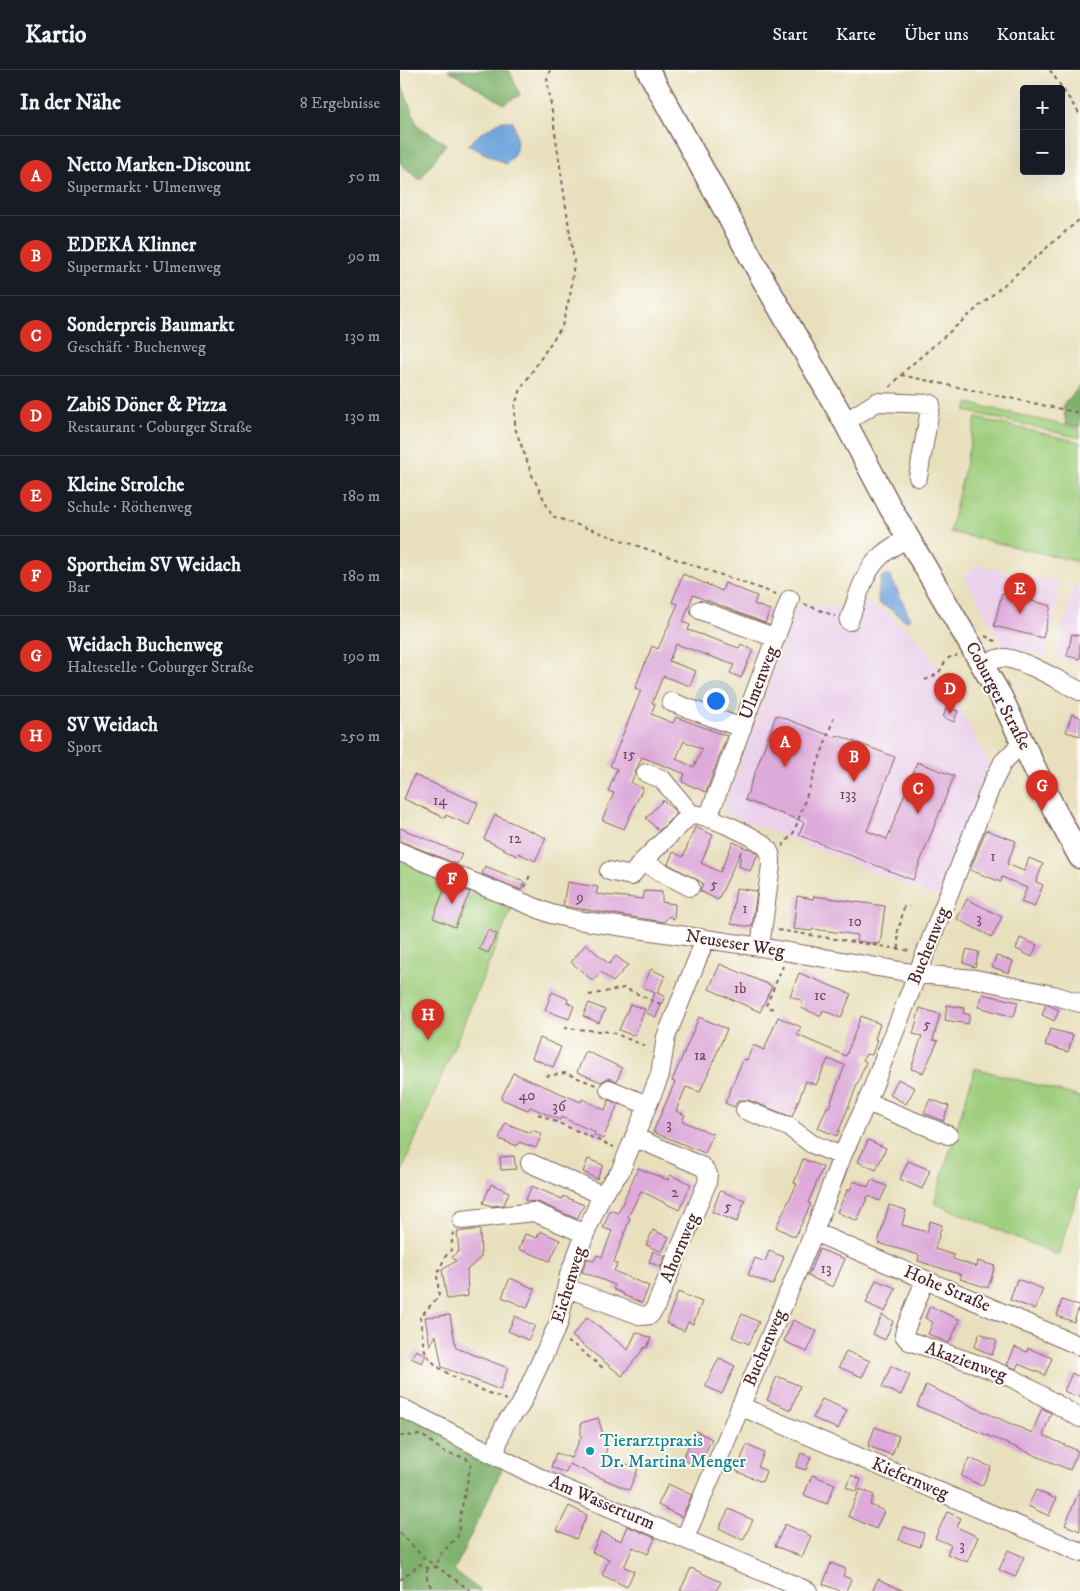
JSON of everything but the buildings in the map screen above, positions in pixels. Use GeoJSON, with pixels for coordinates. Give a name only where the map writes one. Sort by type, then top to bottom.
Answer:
{"type":"FeatureCollection","features":[{"type":"Feature","properties":{"kind":"main road","name":"Coburger Straße"},"geometry":{"type":"LineString","coordinates":[[648,70],[759,273],[850,432],[908,538],[972,662],[1001,697],[1054,809],[1080,858]]}},
{"type":"Feature","properties":{"kind":"street"},"geometry":{"type":"LineString","coordinates":[[850,432],[877,402],[931,404],[918,477]]}},
{"type":"Feature","properties":{"kind":"street"},"geometry":{"type":"LineString","coordinates":[[849,621],[865,578],[875,561],[885,552],[908,538]]}},
{"type":"Feature","properties":{"kind":"street","name":"Ulmenweg"},"geometry":{"type":"LineString","coordinates":[[609,872],[631,876],[642,862],[700,816],[742,728],[790,599]]}},
{"type":"Feature","properties":{"kind":"street","name":"Ulmenweg"},"geometry":{"type":"LineString","coordinates":[[700,610],[776,638]]}},
{"type":"Feature","properties":{"kind":"street"},"geometry":{"type":"LineString","coordinates":[[972,662],[1005,658],[1024,664],[1080,691]]}},
{"type":"Feature","properties":{"kind":"street","name":"Ulmenweg"},"geometry":{"type":"LineString","coordinates":[[671,702],[742,728]]}},
{"type":"Feature","properties":{"kind":"street","name":"Buchenweg"},"geometry":{"type":"LineString","coordinates":[[685,1538],[814,1232],[842,1156],[867,1102],[992,784],[1003,762],[1023,742]]}},
{"type":"Feature","properties":{"kind":"street"},"geometry":{"type":"LineString","coordinates":[[646,773],[662,779],[700,816],[748,834],[765,845],[771,854],[760,947]]}},
{"type":"Feature","properties":{"kind":"street","name":"Neuseser Weg"},"geometry":{"type":"LineString","coordinates":[[400,852],[543,910],[577,920],[760,947],[918,974],[975,979],[1053,995],[1080,1003]]}},
{"type":"Feature","properties":{"kind":"street"},"geometry":{"type":"LineString","coordinates":[[642,862],[690,887]]}},
{"type":"Feature","properties":{"kind":"street","name":"Eichenweg"},"geometry":{"type":"LineString","coordinates":[[495,1455],[501,1432],[520,1406],[559,1322],[569,1275],[585,1234],[602,1195],[620,1172],[660,1075],[666,1037],[705,940]]}},
{"type":"Feature","properties":{"kind":"street"},"geometry":{"type":"LineString","coordinates":[[609,1089],[647,1105]]}},
{"type":"Feature","properties":{"kind":"street"},"geometry":{"type":"LineString","coordinates":[[867,1102],[948,1135]]}},
{"type":"Feature","properties":{"kind":"street"},"geometry":{"type":"LineString","coordinates":[[745,1110],[788,1127],[812,1144],[842,1156]]}},
{"type":"Feature","properties":{"kind":"street","name":"Ahornweg"},"geometry":{"type":"LineString","coordinates":[[567,1288],[642,1316],[650,1315],[655,1308],[707,1183],[708,1174],[703,1167],[631,1145]]}},
{"type":"Feature","properties":{"kind":"street"},"geometry":{"type":"LineString","coordinates":[[530,1163],[602,1195]]}},
{"type":"Feature","properties":{"kind":"street","name":"Eichenweg"},"geometry":{"type":"LineString","coordinates":[[462,1220],[534,1212],[585,1234]]}},
{"type":"Feature","properties":{"kind":"street","name":"Hohe Straße"},"geometry":{"type":"LineString","coordinates":[[814,1232],[1080,1346]]}},
{"type":"Feature","properties":{"kind":"street","name":"Akazienweg"},"geometry":{"type":"LineString","coordinates":[[925,1280],[905,1330],[904,1335],[909,1341],[974,1362],[1014,1379],[1080,1418]]}},
{"type":"Feature","properties":{"kind":"street","name":"Kiefernweg"},"geometry":{"type":"LineString","coordinates":[[740,1406],[1080,1552]]}},
{"type":"Feature","properties":{"kind":"street","name":"Am Wasserturm"},"geometry":{"type":"LineString","coordinates":[[400,1407],[542,1478],[808,1591]]}},
{"type":"Feature","properties":{"kind":"path"},"geometry":{"type":"LineString","coordinates":[[550,70],[547,78],[574,261],[571,291],[562,326],[522,387],[515,404],[515,428],[532,475],[552,516],[849,621]]}},
{"type":"Feature","properties":{"kind":"path"},"geometry":{"type":"LineString","coordinates":[[1050,70],[1080,115]]}},
{"type":"Feature","properties":{"kind":"path"},"geometry":{"type":"LineString","coordinates":[[877,402],[901,375],[1080,219]]}},
{"type":"Feature","properties":{"kind":"path"},"geometry":{"type":"LineString","coordinates":[[901,375],[1080,413]]}},
{"type":"Feature","properties":{"kind":"path"},"geometry":{"type":"LineString","coordinates":[[925,680],[937,674],[945,660],[952,656],[972,662]]}},
{"type":"Feature","properties":{"kind":"path"},"geometry":{"type":"LineString","coordinates":[[771,865],[781,857],[784,844],[794,832],[834,717]]}},
{"type":"Feature","properties":{"kind":"path"},"geometry":{"type":"LineString","coordinates":[[899,949],[899,940],[896,934],[898,925],[900,925],[904,907],[909,907]]}},
{"type":"Feature","properties":{"kind":"path"},"geometry":{"type":"LineString","coordinates":[[762,928],[926,954]]}},
{"type":"Feature","properties":{"kind":"path"},"geometry":{"type":"LineString","coordinates":[[773,1008],[766,1006],[788,952]]}},
{"type":"Feature","properties":{"kind":"path"},"geometry":{"type":"LineString","coordinates":[[589,994],[624,988],[677,1009]]}},
{"type":"Feature","properties":{"kind":"path"},"geometry":{"type":"LineString","coordinates":[[564,1028],[611,1032],[663,1053]]}},
{"type":"Feature","properties":{"kind":"path"},"geometry":{"type":"LineString","coordinates":[[546,1076],[565,1073],[609,1089]]}},
{"type":"Feature","properties":{"kind":"path"},"geometry":{"type":"LineString","coordinates":[[538,1114],[631,1145]]}},
{"type":"Feature","properties":{"kind":"path"},"geometry":{"type":"LineString","coordinates":[[462,1220],[455,1226],[452,1234],[451,1250],[445,1257],[437,1275],[439,1296],[420,1318],[425,1352],[434,1363],[455,1378],[520,1406]]}},
{"type":"Feature","properties":{"kind":"path","name":"Eichenweg"},"geometry":{"type":"LineString","coordinates":[[553,1335],[574,1345],[603,1368]]}},
{"type":"Feature","properties":{"kind":"path"},"geometry":{"type":"LineString","coordinates":[[400,1436],[422,1435],[444,1452],[466,1458],[471,1464],[460,1516],[458,1536],[439,1556],[437,1567]]}},
{"type":"Feature","properties":{"kind":"path"},"geometry":{"type":"LineString","coordinates":[[400,1532],[423,1557],[471,1591]]}},
{"type":"Feature","properties":{"kind":"path"},"geometry":{"type":"LineString","coordinates":[[400,1580],[420,1564],[428,1568],[437,1567]]}},
{"type":"Feature","properties":{"kind":"path"},"geometry":{"type":"LineString","coordinates":[[428,1568],[426,1572],[427,1581],[434,1591]]}},
{"type":"Feature","properties":{"kind":"shaded area"},"geometry":{"type":"Polygon","coordinates":[[[977,565],[1061,583],[1047,657],[1002,645],[964,575],[977,565]]]}},
{"type":"Feature","properties":{"kind":"shaded area"},"geometry":{"type":"Polygon","coordinates":[[[1074,584],[1080,585],[1080,664],[1055,658],[1074,584]]]}},
{"type":"Feature","properties":{"kind":"shaded area"},"geometry":{"type":"Polygon","coordinates":[[[848,594],[884,610],[924,644],[989,764],[939,898],[723,812],[798,604],[841,608],[848,594]]]}},
{"type":"Feature","properties":{"kind":"green space"},"geometry":{"type":"Polygon","coordinates":[[[448,70],[509,70],[520,95],[504,104],[448,70]]]}},
{"type":"Feature","properties":{"kind":"green space"},"geometry":{"type":"Polygon","coordinates":[[[400,80],[417,125],[446,144],[420,180],[400,163],[400,80]]]}},
{"type":"Feature","properties":{"kind":"green space"},"geometry":{"type":"Polygon","coordinates":[[[1080,386],[1080,427],[1066,424],[1063,405],[1080,386]]]}},
{"type":"Feature","properties":{"kind":"green space"},"geometry":{"type":"Polygon","coordinates":[[[968,403],[1080,429],[1080,438],[966,411],[968,403]]]}},
{"type":"Feature","properties":{"kind":"green space"},"geometry":{"type":"Polygon","coordinates":[[[976,418],[1080,442],[1080,562],[950,532],[976,418]]]}},
{"type":"Feature","properties":{"kind":"green space"},"geometry":{"type":"Polygon","coordinates":[[[400,855],[514,903],[400,1176],[400,855]]]}},
{"type":"Feature","properties":{"kind":"green space"},"geometry":{"type":"Polygon","coordinates":[[[975,1068],[1080,1097],[1080,1186],[1058,1255],[934,1203],[975,1068]]]}},
{"type":"Feature","properties":{"kind":"green space"},"geometry":{"type":"Polygon","coordinates":[[[400,1411],[504,1465],[454,1571],[481,1591],[400,1591],[400,1411]]]}},
{"type":"Feature","properties":{"kind":"water"},"geometry":{"type":"Polygon","coordinates":[[[501,121],[513,121],[517,144],[514,154],[506,164],[468,145],[480,134],[501,121]]]}},
{"type":"Feature","properties":{"kind":"water"},"geometry":{"type":"Polygon","coordinates":[[[890,575],[910,618],[906,621],[889,608],[878,603],[882,576],[890,575]]]}},
{"type":"Feature","properties":{"kind":"place","name":"Kleine Strolche"},"geometry":{"type":"Point","coordinates":[1020,614]}},
{"type":"Feature","properties":{"kind":"place","name":"ZabiS Döner & Pizza"},"geometry":{"type":"Point","coordinates":[950,714]}},
{"type":"Feature","properties":{"kind":"place","name":"Netto Marken-Discount"},"geometry":{"type":"Point","coordinates":[785,767]}},
{"type":"Feature","properties":{"kind":"place","name":"EDEKA Klinner"},"geometry":{"type":"Point","coordinates":[854,782]}},
{"type":"Feature","properties":{"kind":"place","name":"Weidach Buchenweg"},"geometry":{"type":"Point","coordinates":[1042,811]}},
{"type":"Feature","properties":{"kind":"place","name":"Sonderpreis Baumarkt"},"geometry":{"type":"Point","coordinates":[918,814]}},
{"type":"Feature","properties":{"kind":"place","name":"Sportheim SV Weidach"},"geometry":{"type":"Point","coordinates":[452,904]}},
{"type":"Feature","properties":{"kind":"place","name":"SV Weidach"},"geometry":{"type":"Point","coordinates":[428,1040]}},
{"type":"Feature","properties":{"kind":"place","name":"Tierarztpraxis Dr. Martina Menger"},"geometry":{"type":"Point","coordinates":[590,1451]}}]}
